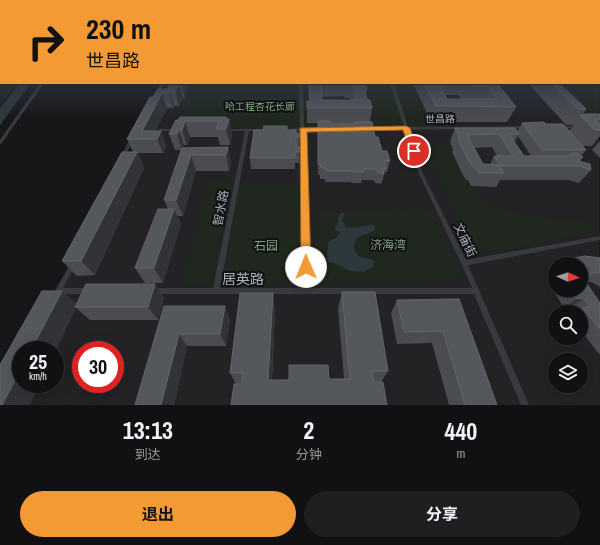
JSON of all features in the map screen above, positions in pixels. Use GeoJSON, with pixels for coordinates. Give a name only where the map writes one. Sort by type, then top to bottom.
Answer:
{"type":"FeatureCollection","features":[{"type":"Feature","properties":{"kind":"street"},"geometry":{"type":"LineString","coordinates":[[0,143],[41,84]]}},
{"type":"Feature","properties":{"kind":"street"},"geometry":{"type":"LineString","coordinates":[[156,97],[162,84]]}},
{"type":"Feature","properties":{"kind":"street"},"geometry":{"type":"LineString","coordinates":[[301,84],[307,291]]}},
{"type":"Feature","properties":{"kind":"street","name":"文庙街"},"geometry":{"type":"LineString","coordinates":[[392,84],[421,174],[464,263],[525,405]]}},
{"type":"Feature","properties":{"kind":"street","name":"世昌路"},"geometry":{"type":"LineString","coordinates":[[360,129],[528,127]]}},
{"type":"Feature","properties":{"kind":"street"},"geometry":{"type":"LineString","coordinates":[[551,127],[580,127]]}},
{"type":"Feature","properties":{"kind":"street"},"geometry":{"type":"LineString","coordinates":[[282,130],[330,129]]}},
{"type":"Feature","properties":{"kind":"street"},"geometry":{"type":"LineString","coordinates":[[161,130],[186,130]]}},
{"type":"Feature","properties":{"kind":"street"},"geometry":{"type":"LineString","coordinates":[[215,130],[275,130]]}},
{"type":"Feature","properties":{"kind":"street","name":"智水路"},"geometry":{"type":"LineString","coordinates":[[216,291],[247,130]]}},
{"type":"Feature","properties":{"kind":"street"},"geometry":{"type":"LineString","coordinates":[[121,160],[134,135]]}},
{"type":"Feature","properties":{"kind":"street"},"geometry":{"type":"LineString","coordinates":[[464,263],[600,238]]}},
{"type":"Feature","properties":{"kind":"street"},"geometry":{"type":"LineString","coordinates":[[55,297],[78,257]]}},
{"type":"Feature","properties":{"kind":"street"},"geometry":{"type":"LineString","coordinates":[[58,291],[96,291]]}},
{"type":"Feature","properties":{"kind":"street","name":"居英路"},"geometry":{"type":"LineString","coordinates":[[148,291],[476,291]]}},
{"type":"Feature","properties":{"kind":"shaded area"},"geometry":{"type":"Polygon","coordinates":[[[19,84],[30,84],[0,125],[0,108],[19,84]]]}},
{"type":"Feature","properties":{"kind":"shaded area"},"geometry":{"type":"Polygon","coordinates":[[[167,84],[599,84],[600,405],[0,405],[12,393],[64,393],[64,341],[32,341],[167,84]]]}},
{"type":"Feature","properties":{"kind":"shaded area"},"geometry":{"type":"Polygon","coordinates":[[[341,213],[344,213],[342,221],[347,228],[374,225],[375,230],[358,238],[354,243],[354,249],[358,255],[374,261],[374,266],[364,272],[349,271],[340,265],[327,260],[328,242],[337,237],[340,232],[335,228],[341,213]]]}},
{"type":"Feature","properties":{"kind":"green space"},"geometry":{"type":"Polygon","coordinates":[[[1,84],[17,84],[0,105],[1,84]]]}},
{"type":"Feature","properties":{"kind":"green space","name":"哈工程杏花长廊"},"geometry":{"type":"Polygon","coordinates":[[[201,84],[417,84],[438,129],[182,128],[201,84]]]}},
{"type":"Feature","properties":{"kind":"green space"},"geometry":{"type":"Polygon","coordinates":[[[542,84],[599,84],[600,111],[570,112],[542,84]]]}},
{"type":"Feature","properties":{"kind":"green space"},"geometry":{"type":"Polygon","coordinates":[[[423,143],[448,143],[473,190],[491,206],[554,220],[589,221],[598,230],[511,249],[471,251],[423,143]]]}},
{"type":"Feature","properties":{"kind":"green space"},"geometry":{"type":"Polygon","coordinates":[[[208,180],[231,180],[211,284],[181,284],[208,180]]]}},
{"type":"Feature","properties":{"kind":"green space","name":"石园"},"geometry":{"type":"Polygon","coordinates":[[[297,183],[301,185],[302,278],[296,283],[229,282],[224,276],[239,187],[243,184],[297,183]]]}},
{"type":"Feature","properties":{"kind":"green space","name":"济海湾"},"geometry":{"type":"Polygon","coordinates":[[[430,209],[461,277],[458,281],[320,282],[316,279],[315,211],[430,209]]]}},
{"type":"Feature","properties":{"kind":"building"},"geometry":{"type":"Polygon","coordinates":[[[170,84],[179,84],[175,92],[162,93],[142,131],[161,131],[157,139],[127,139],[150,97],[153,97],[158,89],[168,89],[170,84]]]}},
{"type":"Feature","properties":{"kind":"building"},"geometry":{"type":"Polygon","coordinates":[[[309,84],[321,84],[322,100],[356,100],[352,84],[365,84],[367,100],[370,100],[372,108],[307,108],[307,101],[310,101],[309,84]]]}},
{"type":"Feature","properties":{"kind":"building"},"geometry":{"type":"Polygon","coordinates":[[[425,84],[439,84],[447,99],[497,99],[487,86],[474,86],[469,84],[498,84],[516,107],[436,106],[425,84]]]}},
{"type":"Feature","properties":{"kind":"building"},"geometry":{"type":"Polygon","coordinates":[[[552,84],[560,84],[586,109],[578,109],[552,84]]]}},
{"type":"Feature","properties":{"kind":"building"},"geometry":{"type":"Polygon","coordinates":[[[583,114],[600,114],[600,119],[594,119],[600,125],[600,130],[595,130],[580,115],[584,116],[583,114]]]}},
{"type":"Feature","properties":{"kind":"building"},"geometry":{"type":"Polygon","coordinates":[[[180,117],[226,117],[226,119],[229,119],[226,129],[216,129],[219,121],[185,121],[182,130],[179,130],[177,134],[169,134],[176,120],[179,120],[180,117]]]}},
{"type":"Feature","properties":{"kind":"building"},"geometry":{"type":"Polygon","coordinates":[[[318,121],[330,121],[331,124],[372,122],[375,137],[378,137],[382,151],[387,151],[390,161],[384,161],[386,169],[383,169],[384,174],[378,172],[376,169],[363,169],[364,172],[353,172],[326,171],[326,168],[321,168],[320,164],[318,164],[318,121]]]}},
{"type":"Feature","properties":{"kind":"building"},"geometry":{"type":"Polygon","coordinates":[[[544,122],[546,124],[563,124],[586,150],[542,150],[522,123],[544,122]]]}},
{"type":"Feature","properties":{"kind":"building"},"geometry":{"type":"Polygon","coordinates":[[[264,126],[287,126],[287,130],[296,130],[296,133],[299,133],[299,137],[296,137],[296,147],[299,147],[299,152],[295,152],[295,158],[250,158],[254,130],[263,130],[264,126]]]}},
{"type":"Feature","properties":{"kind":"building"},"geometry":{"type":"Polygon","coordinates":[[[455,128],[515,128],[519,134],[509,134],[524,156],[568,156],[574,152],[583,157],[578,161],[590,164],[591,170],[579,166],[501,166],[494,156],[513,156],[499,134],[467,135],[483,164],[499,165],[504,173],[479,173],[468,160],[458,139],[460,139],[455,128]]]}},
{"type":"Feature","properties":{"kind":"building"},"geometry":{"type":"Polygon","coordinates":[[[228,147],[226,155],[191,155],[176,200],[164,200],[182,148],[228,147]]]}},
{"type":"Feature","properties":{"kind":"building"},"geometry":{"type":"Polygon","coordinates":[[[122,152],[137,152],[81,261],[62,261],[122,152]]]}},
{"type":"Feature","properties":{"kind":"building"},"geometry":{"type":"Polygon","coordinates":[[[158,209],[174,209],[154,268],[135,268],[158,209]]]}},
{"type":"Feature","properties":{"kind":"building"},"geometry":{"type":"Polygon","coordinates":[[[585,256],[600,258],[600,273],[592,273],[588,277],[588,257],[580,257],[585,256]]]}},
{"type":"Feature","properties":{"kind":"building"},"geometry":{"type":"Polygon","coordinates":[[[86,284],[155,284],[148,307],[75,307],[86,284]]]}},
{"type":"Feature","properties":{"kind":"building"},"geometry":{"type":"Polygon","coordinates":[[[588,285],[600,303],[600,329],[588,314],[588,307],[590,306],[583,298],[577,299],[576,297],[588,297],[588,285]]]}},
{"type":"Feature","properties":{"kind":"building"},"geometry":{"type":"Polygon","coordinates":[[[42,291],[62,291],[36,341],[14,341],[42,291]]]}},
{"type":"Feature","properties":{"kind":"building"},"geometry":{"type":"Polygon","coordinates":[[[342,292],[375,292],[388,371],[372,371],[374,382],[383,382],[387,405],[231,405],[234,384],[242,384],[243,373],[230,373],[240,293],[273,293],[268,380],[289,380],[289,365],[328,365],[329,379],[350,379],[342,292]]]}},
{"type":"Feature","properties":{"kind":"building"},"geometry":{"type":"Polygon","coordinates":[[[459,299],[497,405],[465,405],[443,331],[404,332],[397,300],[459,299]]]}},
{"type":"Feature","properties":{"kind":"building"},"geometry":{"type":"Polygon","coordinates":[[[164,306],[225,306],[220,334],[179,334],[161,405],[135,405],[164,306]]]}},
{"type":"Feature","properties":{"kind":"building"},"geometry":{"type":"Polygon","coordinates":[[[12,344],[12,386],[2,405],[0,405],[0,365],[12,344]]]}},
{"type":"Feature","properties":{"kind":"route"},"geometry":{"type":"LineString","coordinates":[[306,267],[303,130],[406,128],[414,151]]}}]}
